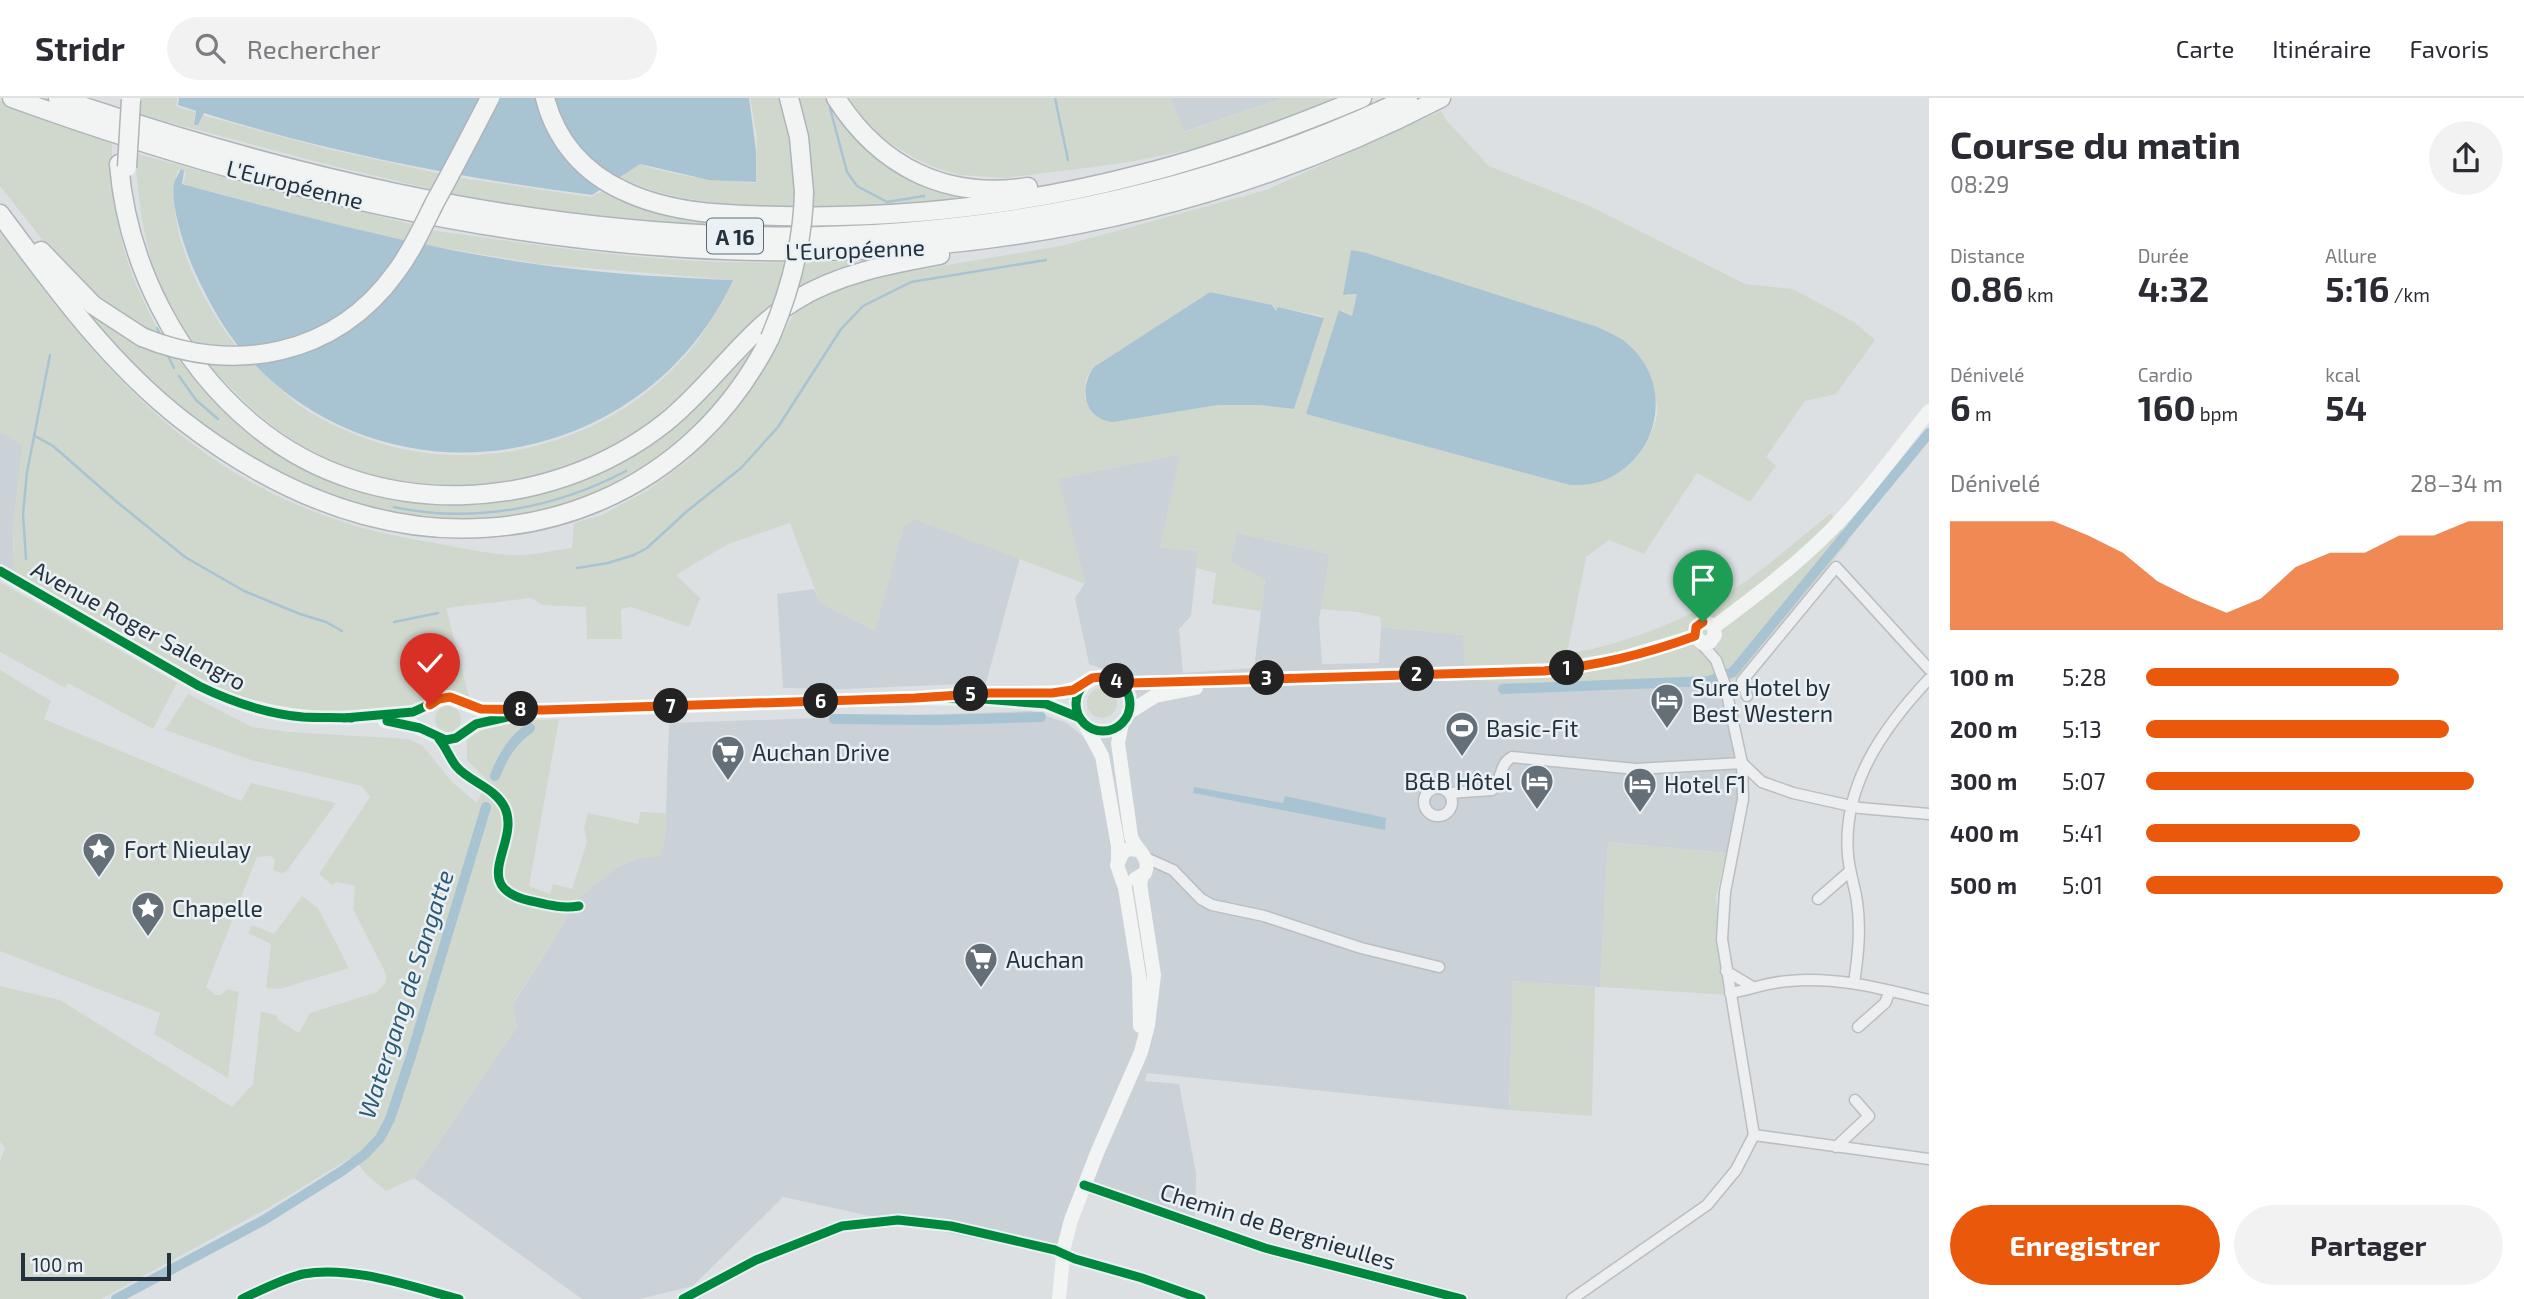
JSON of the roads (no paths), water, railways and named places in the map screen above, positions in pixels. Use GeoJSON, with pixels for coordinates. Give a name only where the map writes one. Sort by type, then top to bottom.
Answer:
{"type":"FeatureCollection","features":[{"type":"Feature","properties":{"kind":"highway","name":"L'Européenne"},"geometry":{"type":"LineString","coordinates":[[12,98],[178,153],[321,192],[435,218],[610,243],[748,252],[866,250],[992,239],[1100,221],[1195,197],[1278,170],[1360,137],[1441,98]]}},
{"type":"Feature","properties":{"kind":"highway","name":"L'Européenne"},"geometry":{"type":"LineString","coordinates":[[58,98],[247,158],[342,182],[431,200],[514,215],[630,230],[786,237],[960,228],[1037,217],[1123,200],[1207,178],[1263,159],[1336,131],[1408,98]]}},
{"type":"Feature","properties":{"kind":"highway"},"geometry":{"type":"LineString","coordinates":[[0,199],[51,263],[73,287],[108,317],[142,337],[171,348],[201,355],[252,356],[301,345],[330,332],[354,315],[384,287],[408,254],[490,98]]}},
{"type":"Feature","properties":{"kind":"highway"},"geometry":{"type":"LineString","coordinates":[[545,98],[559,134],[579,161],[612,186],[654,202],[699,211],[766,216],[870,215],[953,209],[1039,197],[1200,158],[1280,131],[1362,98]]}},
{"type":"Feature","properties":{"kind":"highway"},"geometry":{"type":"LineString","coordinates":[[0,214],[54,287],[139,384],[192,427],[242,462],[302,493],[358,514],[411,525],[483,529],[522,525],[572,512],[618,493],[660,468],[702,433],[742,386],[770,338],[789,289],[797,257],[804,192],[799,137],[789,98]]}},
{"type":"Feature","properties":{"kind":"highway"},"geometry":{"type":"LineString","coordinates":[[836,98],[870,141],[902,165],[939,182],[980,190],[1021,188],[1089,176],[1196,153],[1280,131]]}},
{"type":"Feature","properties":{"kind":"highway"},"geometry":{"type":"LineString","coordinates":[[127,99],[123,166],[127,217],[152,289],[181,345],[206,379],[235,409],[273,439],[326,468],[377,485],[427,495],[487,495],[534,488],[596,465],[633,445],[679,411],[775,315],[815,289],[884,266],[1040,240],[1100,221]]}},
{"type":"Feature","properties":{"kind":"main road"},"geometry":{"type":"LineString","coordinates":[[543,710],[476,724],[449,740],[442,740],[432,734],[425,716],[432,703],[446,697],[481,709],[543,710],[915,698],[990,693],[1052,693],[1082,686],[1098,677],[1131,683],[1556,670],[1619,659],[1698,639],[1695,629],[1699,623],[1708,622],[1714,631],[1776,580],[1830,530],[1860,498],[1929,411]]}},
{"type":"Feature","properties":{"kind":"main road","name":"Avenue Roger Salengro"},"geometry":{"type":"LineString","coordinates":[[0,571],[227,699],[277,713],[314,718],[407,713],[432,703]]}},
{"type":"Feature","properties":{"kind":"main road"},"geometry":{"type":"LineString","coordinates":[[915,698],[1040,703],[1056,707],[1104,731],[1114,728],[1144,701],[1159,694],[1256,679]]}},
{"type":"Feature","properties":{"kind":"main road"},"geometry":{"type":"LineString","coordinates":[[1059,1299],[1064,1247],[1084,1185],[1132,1074],[1147,1032],[1153,988],[1153,969],[1140,884],[1143,864],[1131,836],[1118,743],[1128,695],[1118,681]]}},
{"type":"Feature","properties":{"kind":"main road"},"geometry":{"type":"LineString","coordinates":[[1082,686],[1076,701],[1083,721],[1102,756],[1118,846],[1117,866],[1126,891],[1140,989],[1140,1028],[1132,1074]]}},
{"type":"Feature","properties":{"kind":"main road"},"geometry":{"type":"LineString","coordinates":[[460,701],[467,710],[464,732]]}},
{"type":"Feature","properties":{"kind":"main road","name":"Avenue Roger Salengro"},"geometry":{"type":"LineString","coordinates":[[344,718],[408,724],[432,734]]}},
{"type":"Feature","properties":{"kind":"main road"},"geometry":{"type":"LineString","coordinates":[[1118,860],[1126,850],[1143,864]]}},
{"type":"Feature","properties":{"kind":"main road"},"geometry":{"type":"LineString","coordinates":[[1121,875],[1131,880],[1143,864]]}},
{"type":"Feature","properties":{"kind":"street"},"geometry":{"type":"LineString","coordinates":[[1747,696],[1742,681],[1836,567],[1929,669]]}},
{"type":"Feature","properties":{"kind":"street"},"geometry":{"type":"LineString","coordinates":[[1714,631],[1717,664]]}},
{"type":"Feature","properties":{"kind":"street"},"geometry":{"type":"LineString","coordinates":[[1572,1299],[1712,1200],[1736,1170],[1754,1135],[1722,939],[1723,906],[1744,786],[1742,763],[1726,685],[1717,664],[1698,639]]}},
{"type":"Feature","properties":{"kind":"street"},"geometry":{"type":"LineString","coordinates":[[1854,983],[1859,927],[1847,841],[1851,807],[1859,781],[1881,737],[1896,715],[1928,682]]}},
{"type":"Feature","properties":{"kind":"street"},"geometry":{"type":"LineString","coordinates":[[1449,793],[1492,790],[1499,782],[1502,765],[1512,757],[1643,769],[1742,763]]}},
{"type":"Feature","properties":{"kind":"street"},"geometry":{"type":"LineString","coordinates":[[1742,763],[1755,777],[1769,786]]}},
{"type":"Feature","properties":{"kind":"street"},"geometry":{"type":"LineString","coordinates":[[1744,786],[1769,786],[1851,807],[1929,814]]}},
{"type":"Feature","properties":{"kind":"street"},"geometry":{"type":"LineString","coordinates":[[1143,864],[1179,874],[1200,899],[1212,905],[1264,916],[1361,948],[1439,967]]}},
{"type":"Feature","properties":{"kind":"street"},"geometry":{"type":"LineString","coordinates":[[1818,899],[1850,871]]}},
{"type":"Feature","properties":{"kind":"street"},"geometry":{"type":"LineString","coordinates":[[1726,971],[1751,986]]}},
{"type":"Feature","properties":{"kind":"street"},"geometry":{"type":"LineString","coordinates":[[1730,992],[1751,986],[1802,980],[1854,983],[1929,1000]]}},
{"type":"Feature","properties":{"kind":"street"},"geometry":{"type":"LineString","coordinates":[[1858,1027],[1885,1003],[1890,990]]}},
{"type":"Feature","properties":{"kind":"street"},"geometry":{"type":"LineString","coordinates":[[1836,1147],[1869,1116],[1855,1100]]}},
{"type":"Feature","properties":{"kind":"street"},"geometry":{"type":"LineString","coordinates":[[1754,1135],[1929,1159]]}},
{"type":"Feature","properties":{"kind":"street","name":"Chemin de Bergnieulles"},"geometry":{"type":"LineString","coordinates":[[1084,1185],[1265,1248],[1462,1299]]}},
{"type":"Feature","properties":{"kind":"water"},"geometry":{"type":"Polygon","coordinates":[[[179,98],[749,98],[756,151],[756,182],[709,180],[640,164],[592,195],[543,188],[396,163],[299,140],[204,113],[198,125],[194,125],[196,111],[178,105],[179,98]]]}},
{"type":"Feature","properties":{"kind":"water"},"geometry":{"type":"Polygon","coordinates":[[[181,169],[184,171],[182,184],[321,221],[462,252],[579,269],[733,280],[693,344],[641,394],[580,429],[512,448],[443,452],[374,439],[308,408],[250,360],[233,340],[206,294],[183,239],[173,192],[181,169]]]}},
{"type":"Feature","properties":{"kind":"water"},"geometry":{"type":"Polygon","coordinates":[[[1351,250],[1598,327],[1623,340],[1644,363],[1656,401],[1654,421],[1647,440],[1636,457],[1621,471],[1602,481],[1570,485],[1306,414],[1339,310],[1352,316],[1357,294],[1343,295],[1351,250]]]}},
{"type":"Feature","properties":{"kind":"water"},"geometry":{"type":"Polygon","coordinates":[[[1210,292],[1272,305],[1276,311],[1278,307],[1324,318],[1294,409],[1260,405],[1218,405],[1113,422],[1095,415],[1090,409],[1086,392],[1086,384],[1094,367],[1210,292]]]}},
{"type":"Feature","properties":{"kind":"water"},"geometry":{"type":"Polygon","coordinates":[[[1194,787],[1283,803],[1285,796],[1386,818],[1385,830],[1193,793],[1194,787]]]}},
{"type":"Feature","properties":{"kind":"waterway"},"geometry":{"type":"LineString","coordinates":[[1055,98],[1068,160]]}},
{"type":"Feature","properties":{"kind":"waterway"},"geometry":{"type":"LineString","coordinates":[[830,108],[847,172],[857,186],[887,202],[924,196]]}},
{"type":"Feature","properties":{"kind":"waterway"},"geometry":{"type":"LineString","coordinates":[[577,568],[608,563],[647,548],[686,512],[741,468],[778,427],[841,329],[863,306],[911,282],[1046,260]]}},
{"type":"Feature","properties":{"kind":"waterway"},"geometry":{"type":"LineString","coordinates":[[157,328],[161,336]]}},
{"type":"Feature","properties":{"kind":"waterway"},"geometry":{"type":"LineString","coordinates":[[166,352],[174,368]]}},
{"type":"Feature","properties":{"kind":"waterway"},"geometry":{"type":"LineString","coordinates":[[26,559],[23,514],[27,472],[50,355]]}},
{"type":"Feature","properties":{"kind":"waterway"},"geometry":{"type":"LineString","coordinates":[[179,376],[196,400],[218,419]]}},
{"type":"Feature","properties":{"kind":"waterway"},"geometry":{"type":"LineString","coordinates":[[1503,689],[1709,681],[1733,672],[1929,433]]}},
{"type":"Feature","properties":{"kind":"waterway"},"geometry":{"type":"LineString","coordinates":[[35,436],[53,446],[185,557],[244,591],[326,622],[342,631]]}},
{"type":"Feature","properties":{"kind":"waterway"},"geometry":{"type":"LineString","coordinates":[[394,507],[453,514],[513,509],[571,495],[626,471]]}},
{"type":"Feature","properties":{"kind":"waterway"},"geometry":{"type":"LineString","coordinates":[[394,622],[438,613]]}},
{"type":"Feature","properties":{"kind":"waterway"},"geometry":{"type":"LineString","coordinates":[[834,719],[1041,717]]}},
{"type":"Feature","properties":{"kind":"waterway"},"geometry":{"type":"LineString","coordinates":[[495,776],[509,749],[530,728]]}},
{"type":"Feature","properties":{"kind":"waterway","name":"Watergang de Sangatte"},"geometry":{"type":"LineString","coordinates":[[116,1299],[264,1220],[342,1171],[365,1154],[380,1138],[390,1119],[411,1056],[486,807]]}},
{"type":"Feature","properties":{"kind":"place","name":"Sure Hotel by Best Western"},"geometry":{"type":"Point","coordinates":[1667,730]}},
{"type":"Feature","properties":{"kind":"place","name":"Basic-Fit"},"geometry":{"type":"Point","coordinates":[1462,758]}},
{"type":"Feature","properties":{"kind":"place","name":"Auchan Drive"},"geometry":{"type":"Point","coordinates":[728,782]}},
{"type":"Feature","properties":{"kind":"place","name":"B&B Hôtel"},"geometry":{"type":"Point","coordinates":[1537,811]}},
{"type":"Feature","properties":{"kind":"place","name":"Hotel F1"},"geometry":{"type":"Point","coordinates":[1640,814]}},
{"type":"Feature","properties":{"kind":"place","name":"Fort Nieulay"},"geometry":{"type":"Point","coordinates":[99,879]}},
{"type":"Feature","properties":{"kind":"place","name":"Chapelle"},"geometry":{"type":"Point","coordinates":[148,938]}},
{"type":"Feature","properties":{"kind":"place","name":"Auchan"},"geometry":{"type":"Point","coordinates":[981,989]}}]}
